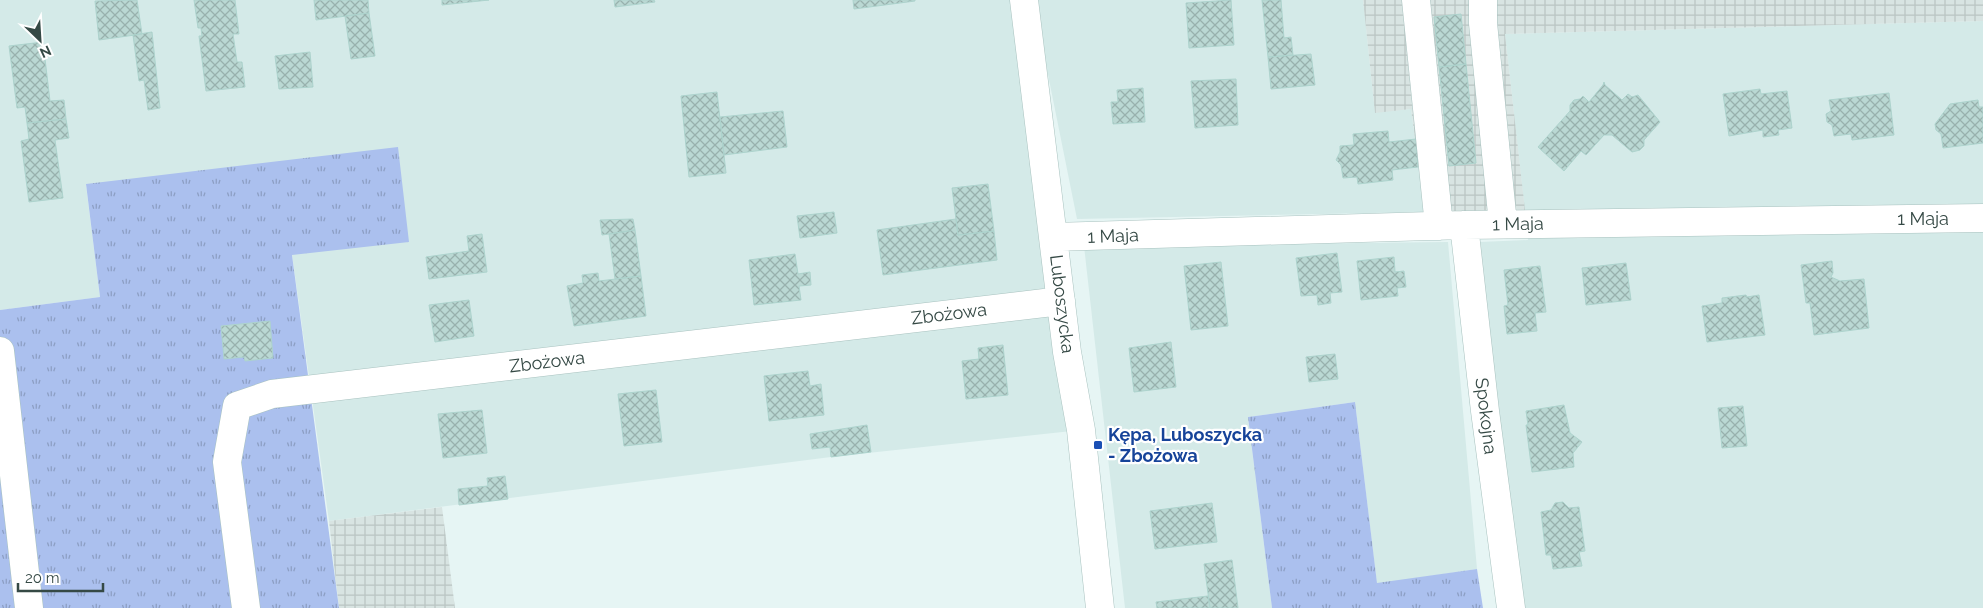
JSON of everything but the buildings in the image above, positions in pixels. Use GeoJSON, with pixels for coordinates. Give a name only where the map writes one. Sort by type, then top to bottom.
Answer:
{"type":"FeatureCollection","features":[{"type":"Feature","properties":{"kind":"street","name":"Luboszycka"},"geometry":{"type":"LineString","coordinates":[[1024,0],[1061,301],[1081,430],[1100,608]]}},
{"type":"Feature","properties":{"kind":"street","name":"Spokojna"},"geometry":{"type":"LineString","coordinates":[[1416,0],[1451,225],[1484,411],[1511,608]]}},
{"type":"Feature","properties":{"kind":"street"},"geometry":{"type":"LineString","coordinates":[[1483,0],[1483,23],[1503,224]]}},
{"type":"Feature","properties":{"kind":"street","name":"1 Maja"},"geometry":{"type":"LineString","coordinates":[[1053,237],[1451,225],[1983,218]]}},
{"type":"Feature","properties":{"kind":"street","name":"Zbożowa"},"geometry":{"type":"LineString","coordinates":[[246,608],[227,462],[237,406],[272,394],[1061,301]]}},
{"type":"Feature","properties":{"kind":"street"},"geometry":{"type":"LineString","coordinates":[[0,351],[29,608]]}},
{"type":"Feature","properties":{"kind":"shaded area"},"geometry":{"type":"Polygon","coordinates":[[[0,0],[1024,0],[1081,430],[831,457],[329,521],[292,254],[409,241],[86,185],[100,297],[0,310],[0,0]]]}},
{"type":"Feature","properties":{"kind":"shaded area"},"geometry":{"type":"Polygon","coordinates":[[[1033,0],[1363,0],[1375,112],[1411,109],[1425,212],[1077,219],[1033,0]]]}},
{"type":"Feature","properties":{"kind":"shaded area"},"geometry":{"type":"Polygon","coordinates":[[[1363,0],[1983,0],[1983,21],[1505,34],[1525,210],[1425,212],[1411,109],[1375,113],[1363,0]]]}},
{"type":"Feature","properties":{"kind":"shaded area"},"geometry":{"type":"Polygon","coordinates":[[[1983,21],[1983,608],[1523,608],[1495,385],[1480,242],[1528,240],[1505,34],[1983,21]]]}},
{"type":"Feature","properties":{"kind":"shaded area"},"geometry":{"type":"Polygon","coordinates":[[[1448,242],[1477,569],[1377,584],[1355,402],[1248,417],[1272,608],[1125,608],[1084,246],[1448,242]]]}},
{"type":"Feature","properties":{"kind":"shaded area"},"geometry":{"type":"Polygon","coordinates":[[[442,507],[455,608],[339,608],[329,521],[442,507]]]}},
{"type":"Feature","properties":{"kind":"green space"},"geometry":{"type":"Polygon","coordinates":[[[398,147],[409,242],[292,255],[339,608],[0,608],[0,310],[100,297],[86,184],[398,147]]]}},
{"type":"Feature","properties":{"kind":"green space"},"geometry":{"type":"Polygon","coordinates":[[[1355,402],[1377,583],[1477,569],[1483,608],[1272,608],[1248,417],[1355,402]]]}},
{"type":"Feature","properties":{"kind":"place","name":"Kępa, Luboszycka - Zbożowa"},"geometry":{"type":"Point","coordinates":[1098,445]}}]}
